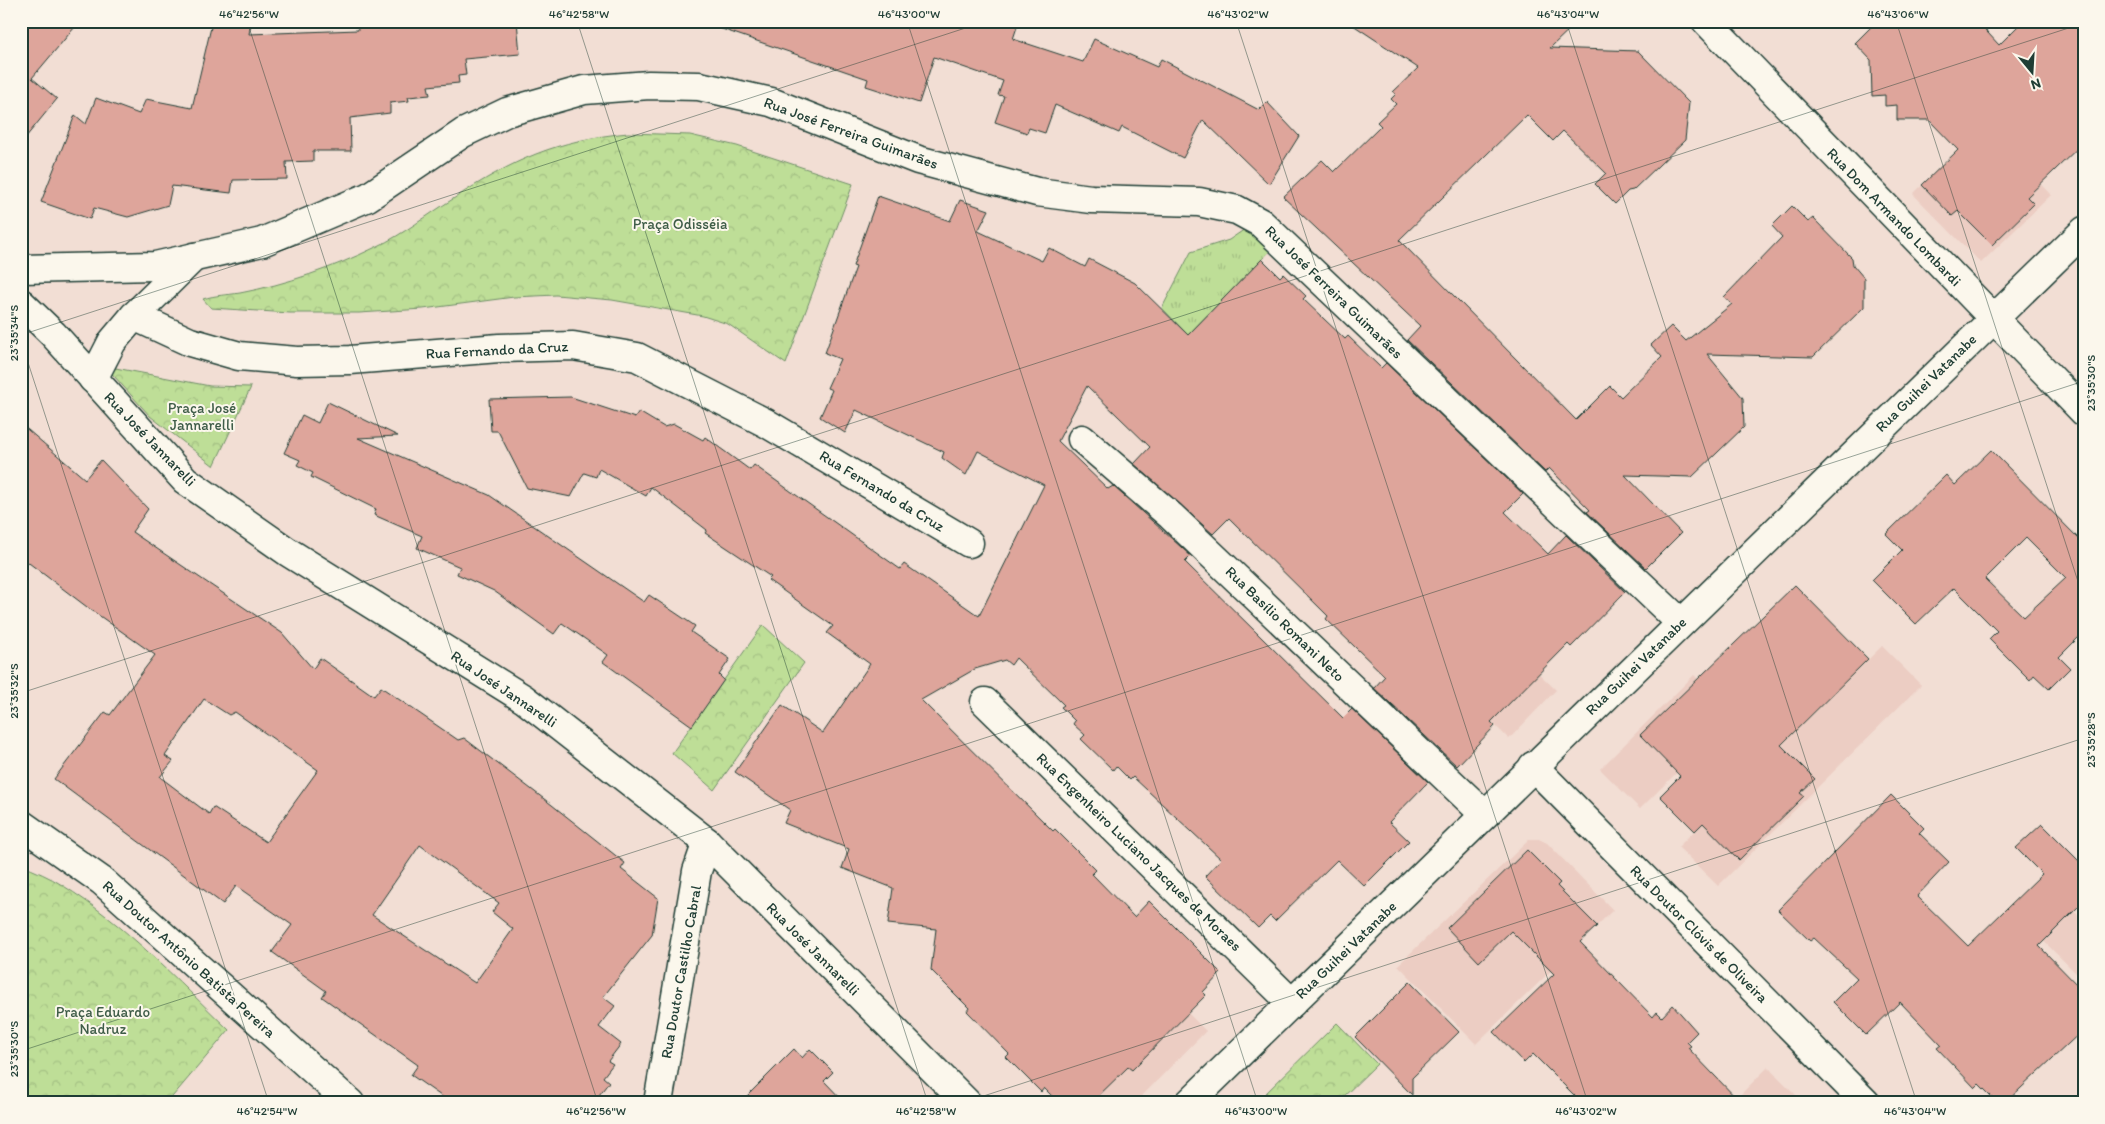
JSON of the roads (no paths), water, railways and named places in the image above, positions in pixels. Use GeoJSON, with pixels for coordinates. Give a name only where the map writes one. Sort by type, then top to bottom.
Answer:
{"type":"FeatureCollection","features":[{"type":"Feature","properties":{"kind":"street","name":"Rua Dom Armando Lombardi"},"geometry":{"type":"LineString","coordinates":[[1706,21],[1992,319],[2084,412]]}},
{"type":"Feature","properties":{"kind":"street","name":"Rua José Ferreira Guimarães"},"geometry":{"type":"LineString","coordinates":[[21,269],[155,266],[262,242],[368,197],[463,133],[507,112],[584,90],[649,85],[699,86],[771,102],[918,160],[1038,192],[1091,199],[1199,202],[1238,210],[1261,223],[1680,622]]}},
{"type":"Feature","properties":{"kind":"street","name":"Rua Guihei Vatanabe"},"geometry":{"type":"LineString","coordinates":[[1189,1103],[1680,622],[2084,231]]}},
{"type":"Feature","properties":{"kind":"street"},"geometry":{"type":"LineString","coordinates":[[93,379],[112,342],[134,316],[194,257]]}},
{"type":"Feature","properties":{"kind":"street","name":"Rua José Jannarelli"},"geometry":{"type":"LineString","coordinates":[[21,303],[185,480],[288,552],[524,699],[707,842],[967,1103]]}},
{"type":"Feature","properties":{"kind":"street","name":"Rua Fernando da Cruz"},"geometry":{"type":"LineString","coordinates":[[134,316],[190,342],[239,356],[297,362],[350,360],[499,348],[574,346],[637,356],[766,423],[969,543]]}},
{"type":"Feature","properties":{"kind":"street","name":"Rua Basílio Romani Neto"},"geometry":{"type":"LineString","coordinates":[[1082,439],[1171,516],[1484,814]]}},
{"type":"Feature","properties":{"kind":"street","name":"Rua Engenheiro Luciano Jacques de Moraes"},"geometry":{"type":"LineString","coordinates":[[985,702],[1292,1003]]}},
{"type":"Feature","properties":{"kind":"street","name":"Rua Doutor Clóvis de Oliveira"},"geometry":{"type":"LineString","coordinates":[[1533,766],[1866,1103]]}},
{"type":"Feature","properties":{"kind":"street","name":"Rua Doutor Antônio Batista Pereira"},"geometry":{"type":"LineString","coordinates":[[21,824],[102,881],[350,1103]]}},
{"type":"Feature","properties":{"kind":"street","name":"Rua Doutor Castilho Cabral"},"geometry":{"type":"LineString","coordinates":[[658,1103],[698,871],[707,842]]}},
{"type":"Feature","properties":{"kind":"park label","name":"Praça Odisséia"},"geometry":{"type":"Point","coordinates":[680,224]}},
{"type":"Feature","properties":{"kind":"park label","name":"Praça José Jannarelli"},"geometry":{"type":"Point","coordinates":[202,416]}},
{"type":"Feature","properties":{"kind":"park label","name":"Praça Eduardo Nadruz"},"geometry":{"type":"Point","coordinates":[103,1020]}}]}
